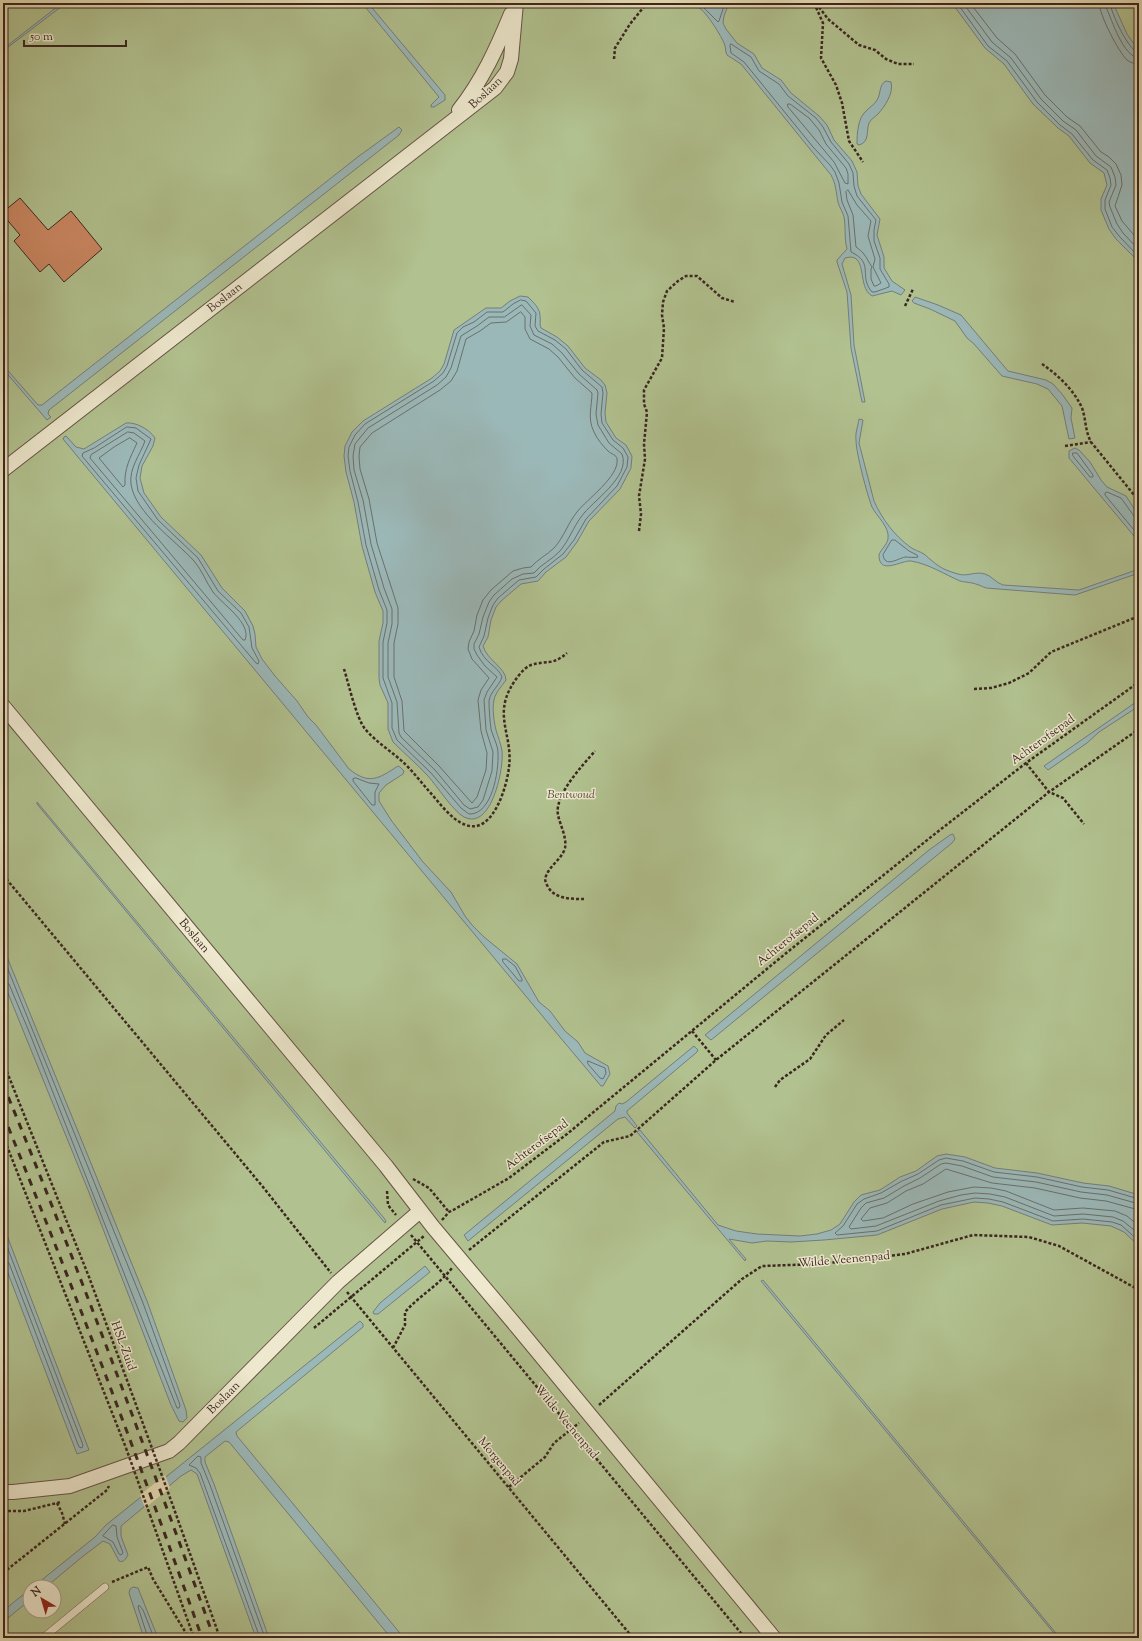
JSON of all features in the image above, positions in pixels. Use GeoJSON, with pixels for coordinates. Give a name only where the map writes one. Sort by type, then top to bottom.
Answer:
{"type":"FeatureCollection","features":[{"type":"Feature","properties":{"kind":"street","name":"Boslaan"},"geometry":{"type":"LineString","coordinates":[[447,126],[470,96],[497,48],[516,3]]}},
{"type":"Feature","properties":{"kind":"street","name":"Boslaan"},"geometry":{"type":"LineString","coordinates":[[3,470],[494,88],[507,72],[511,59],[516,3]]}},
{"type":"Feature","properties":{"kind":"street","name":"Boslaan"},"geometry":{"type":"LineString","coordinates":[[3,706],[381,1160],[420,1211],[338,1282],[179,1443],[169,1451],[70,1486],[3,1492]]}},
{"type":"Feature","properties":{"kind":"street","name":"Wilde Veenenpad"},"geometry":{"type":"LineString","coordinates":[[420,1211],[774,1638]]}},
{"type":"Feature","properties":{"kind":"lane"},"geometry":{"type":"LineString","coordinates":[[43,1638],[105,1587]]}},
{"type":"Feature","properties":{"kind":"path"},"geometry":{"type":"LineString","coordinates":[[614,59],[614,48],[630,24],[647,3]]}},
{"type":"Feature","properties":{"kind":"path"},"geometry":{"type":"LineString","coordinates":[[815,3],[828,19],[859,44],[875,50],[886,59],[898,64],[914,64]]}},
{"type":"Feature","properties":{"kind":"path"},"geometry":{"type":"LineString","coordinates":[[815,3],[823,23],[821,58],[838,91],[842,103],[848,141],[862,162]]}},
{"type":"Feature","properties":{"kind":"path"},"geometry":{"type":"LineString","coordinates":[[639,532],[639,496],[645,459],[644,444],[647,412],[644,404],[644,390],[662,358],[664,328],[662,315],[663,302],[668,291],[686,276],[696,276],[722,298],[735,302]]}},
{"type":"Feature","properties":{"kind":"path"},"geometry":{"type":"LineString","coordinates":[[906,306],[913,289]]}},
{"type":"Feature","properties":{"kind":"path"},"geometry":{"type":"LineString","coordinates":[[1042,364],[1054,372],[1072,392],[1082,409],[1086,434],[1139,501]]}},
{"type":"Feature","properties":{"kind":"path"},"geometry":{"type":"LineString","coordinates":[[1064,446],[1091,442]]}},
{"type":"Feature","properties":{"kind":"path"},"geometry":{"type":"LineString","coordinates":[[974,689],[991,688],[1009,683],[1029,673],[1051,652],[1139,616]]}},
{"type":"Feature","properties":{"kind":"path"},"geometry":{"type":"LineString","coordinates":[[344,669],[359,716],[365,729],[407,765],[455,819],[466,825],[479,826],[486,821],[496,809],[504,790],[509,767],[510,747],[502,715],[510,688],[518,676],[529,666],[559,660],[567,653]]}},
{"type":"Feature","properties":{"kind":"path","name":"Achterofsepad"},"geometry":{"type":"LineString","coordinates":[[449,1212],[509,1178],[567,1134],[930,838],[1026,763],[1139,682]]}},
{"type":"Feature","properties":{"kind":"path"},"geometry":{"type":"LineString","coordinates":[[393,1348],[405,1325],[405,1312],[414,1302],[446,1276],[459,1258],[604,1142],[630,1136],[716,1060],[1049,792],[1139,729]]}},
{"type":"Feature","properties":{"kind":"path"},"geometry":{"type":"LineString","coordinates":[[584,900],[571,900],[557,896],[550,890],[545,882],[546,875],[563,854],[565,846],[564,835],[557,812],[558,801],[595,751]]}},
{"type":"Feature","properties":{"kind":"path"},"geometry":{"type":"LineString","coordinates":[[1026,763],[1049,792],[1064,798],[1084,824]]}},
{"type":"Feature","properties":{"kind":"path","name":"Morgenpad"},"geometry":{"type":"LineString","coordinates":[[3,875],[263,1187],[338,1282],[633,1638]]}},
{"type":"Feature","properties":{"kind":"path"},"geometry":{"type":"LineString","coordinates":[[776,1087],[780,1080],[810,1058],[826,1035],[844,1020]]}},
{"type":"Feature","properties":{"kind":"path"},"geometry":{"type":"LineString","coordinates":[[692,1031],[716,1060]]}},
{"type":"Feature","properties":{"kind":"path","name":"HSL-Zuid"},"geometry":{"type":"LineString","coordinates":[[3,1062],[89,1277],[220,1638]]}},
{"type":"Feature","properties":{"kind":"path"},"geometry":{"type":"LineString","coordinates":[[3,1136],[126,1448],[194,1638]]}},
{"type":"Feature","properties":{"kind":"path"},"geometry":{"type":"LineString","coordinates":[[351,1297],[417,1242],[388,1205],[387,1189]]}},
{"type":"Feature","properties":{"kind":"path","name":"Wilde Veenenpad"},"geometry":{"type":"LineString","coordinates":[[589,1414],[742,1279],[762,1266],[820,1264],[905,1254],[973,1235],[1029,1237],[1059,1246],[1139,1290]]}},
{"type":"Feature","properties":{"kind":"path","name":"Wilde Veenenpad"},"geometry":{"type":"LineString","coordinates":[[417,1242],[745,1638]]}},
{"type":"Feature","properties":{"kind":"path"},"geometry":{"type":"LineString","coordinates":[[509,1487],[545,1457],[554,1443],[589,1414]]}},
{"type":"Feature","properties":{"kind":"path"},"geometry":{"type":"LineString","coordinates":[[3,1573],[107,1490],[110,1484]]}},
{"type":"Feature","properties":{"kind":"path"},"geometry":{"type":"LineString","coordinates":[[57,1503],[65,1524]]}},
{"type":"Feature","properties":{"kind":"path"},"geometry":{"type":"LineString","coordinates":[[105,1587],[115,1579],[148,1567],[153,1579],[189,1638]]}},
{"type":"Feature","properties":{"kind":"green space","name":"Bentwoud"},"geometry":{"type":"Polygon","coordinates":[[[3,3],[1139,3],[1139,1638],[3,1638],[3,3]]]}},
{"type":"Feature","properties":{"kind":"water"},"geometry":{"type":"Polygon","coordinates":[[[62,3],[66,3],[3,51],[3,49],[62,3]]]}},
{"type":"Feature","properties":{"kind":"water"},"geometry":{"type":"Polygon","coordinates":[[[362,3],[368,3],[445,95],[445,100],[434,107],[431,107],[431,105],[439,97],[362,3]]]}},
{"type":"Feature","properties":{"kind":"water"},"geometry":{"type":"Polygon","coordinates":[[[674,3],[729,3],[723,23],[726,29],[737,43],[754,54],[762,68],[781,80],[791,93],[819,116],[827,125],[834,140],[852,161],[857,172],[858,186],[861,194],[880,219],[877,235],[884,257],[884,268],[892,281],[905,290],[901,295],[892,291],[872,296],[864,285],[860,265],[857,260],[852,257],[845,258],[842,264],[851,295],[854,345],[865,402],[862,402],[851,348],[847,292],[837,262],[837,260],[847,249],[844,217],[839,204],[833,178],[741,64],[727,55],[725,44],[712,22],[704,12],[700,8],[693,5],[679,5],[674,3]]]}},
{"type":"Feature","properties":{"kind":"water"},"geometry":{"type":"Polygon","coordinates":[[[952,3],[1113,3],[1127,34],[1139,51],[1139,265],[1136,259],[1116,239],[1109,229],[1101,210],[1101,199],[1107,185],[1104,173],[1090,163],[1069,136],[1058,128],[1033,104],[1004,64],[985,48],[952,3]]]}},
{"type":"Feature","properties":{"kind":"water"},"geometry":{"type":"Polygon","coordinates":[[[886,81],[891,82],[892,86],[890,95],[881,111],[870,122],[865,141],[859,145],[857,144],[857,135],[861,118],[863,114],[876,102],[882,84],[886,81]]]}},
{"type":"Feature","properties":{"kind":"water"},"geometry":{"type":"Polygon","coordinates":[[[399,127],[402,130],[399,135],[49,410],[48,414],[51,417],[47,420],[3,369],[3,365],[38,405],[42,405],[359,156],[399,127]]]}},
{"type":"Feature","properties":{"kind":"water"},"geometry":{"type":"Polygon","coordinates":[[[520,296],[528,297],[538,308],[540,313],[541,328],[557,337],[568,346],[585,368],[601,380],[605,385],[607,393],[605,413],[606,422],[616,438],[626,445],[632,456],[631,468],[620,489],[589,521],[566,557],[546,572],[538,581],[521,584],[496,607],[491,620],[488,637],[483,646],[488,656],[503,672],[506,680],[496,695],[493,707],[496,730],[502,748],[501,770],[494,795],[489,806],[482,815],[474,819],[464,817],[455,809],[420,767],[393,742],[388,729],[388,703],[380,685],[379,678],[379,641],[383,623],[383,611],[375,592],[362,546],[344,456],[345,446],[352,432],[363,421],[432,378],[440,371],[444,364],[454,330],[486,308],[501,308],[520,296]]]}},
{"type":"Feature","properties":{"kind":"water"},"geometry":{"type":"Polygon","coordinates":[[[915,297],[961,315],[1008,371],[1046,380],[1053,384],[1072,408],[1071,418],[1075,438],[1069,439],[1062,406],[1048,389],[1037,384],[1002,376],[967,338],[955,321],[914,303],[912,301],[915,297]]]}},
{"type":"Feature","properties":{"kind":"water"},"geometry":{"type":"Polygon","coordinates":[[[859,419],[863,420],[859,443],[874,501],[881,514],[889,526],[904,542],[943,568],[961,575],[978,573],[985,574],[1003,585],[1079,590],[1139,569],[1139,573],[1075,595],[986,588],[974,583],[960,581],[918,562],[907,561],[891,566],[883,565],[880,561],[879,555],[888,539],[888,535],[885,526],[872,507],[862,474],[856,446],[856,432],[859,419]]]}},
{"type":"Feature","properties":{"kind":"water"},"geometry":{"type":"Polygon","coordinates":[[[126,423],[142,427],[155,438],[153,446],[142,466],[140,478],[144,493],[161,517],[201,555],[222,588],[245,611],[253,626],[256,647],[262,659],[316,725],[349,769],[368,779],[379,777],[398,766],[404,771],[403,774],[386,785],[379,793],[379,801],[391,820],[423,862],[451,892],[472,925],[484,937],[517,964],[539,1002],[550,1011],[565,1031],[578,1042],[585,1053],[608,1066],[610,1074],[603,1086],[601,1086],[554,1030],[63,439],[66,436],[76,447],[84,449],[126,423]]]}},
{"type":"Feature","properties":{"kind":"water"},"geometry":{"type":"Polygon","coordinates":[[[1075,448],[1079,450],[1090,462],[1107,487],[1126,496],[1139,516],[1139,542],[1069,458],[1069,451],[1075,448]]]}},
{"type":"Feature","properties":{"kind":"water"},"geometry":{"type":"Polygon","coordinates":[[[1139,700],[1139,706],[1099,732],[1087,743],[1048,770],[1044,766],[1139,700]]]}},
{"type":"Feature","properties":{"kind":"water"},"geometry":{"type":"Polygon","coordinates":[[[37,802],[384,1218],[386,1221],[385,1223],[37,804],[37,802]]]}},
{"type":"Feature","properties":{"kind":"water"},"geometry":{"type":"Polygon","coordinates":[[[953,834],[955,839],[952,843],[711,1040],[705,1035],[929,850],[953,834]]]}},
{"type":"Feature","properties":{"kind":"water"},"geometry":{"type":"Polygon","coordinates":[[[3,947],[147,1301],[186,1410],[187,1418],[183,1422],[179,1421],[171,1405],[88,1190],[3,981],[3,947]]]}},
{"type":"Feature","properties":{"kind":"water"},"geometry":{"type":"Polygon","coordinates":[[[694,1046],[698,1050],[697,1052],[627,1111],[637,1126],[635,1128],[625,1117],[618,1119],[468,1241],[464,1235],[615,1111],[616,1106],[619,1103],[622,1104],[626,1102],[694,1046]]]}},
{"type":"Feature","properties":{"kind":"water"},"geometry":{"type":"Polygon","coordinates":[[[640,1130],[718,1225],[736,1231],[757,1234],[800,1236],[817,1234],[831,1230],[840,1224],[854,1202],[861,1195],[880,1190],[900,1177],[916,1171],[937,1156],[946,1154],[965,1157],[995,1168],[1037,1173],[1083,1183],[1109,1186],[1139,1195],[1139,1246],[1124,1232],[1111,1226],[1082,1223],[1052,1225],[1002,1206],[974,1202],[942,1209],[877,1235],[791,1242],[767,1241],[752,1243],[729,1239],[746,1259],[745,1261],[637,1132],[640,1130]]]}},
{"type":"Feature","properties":{"kind":"water"},"geometry":{"type":"Polygon","coordinates":[[[3,1225],[89,1450],[77,1454],[3,1260],[3,1225]]]}},
{"type":"Feature","properties":{"kind":"water"},"geometry":{"type":"Polygon","coordinates":[[[425,1266],[430,1272],[378,1314],[374,1314],[373,1312],[380,1303],[425,1266]]]}},
{"type":"Feature","properties":{"kind":"water"},"geometry":{"type":"Polygon","coordinates":[[[763,1280],[1060,1638],[1058,1638],[761,1281],[763,1280]]]}},
{"type":"Feature","properties":{"kind":"water"},"geometry":{"type":"Polygon","coordinates":[[[360,1321],[363,1324],[363,1327],[236,1432],[237,1436],[404,1638],[391,1638],[229,1442],[225,1441],[205,1457],[205,1462],[269,1638],[256,1638],[197,1474],[191,1470],[181,1476],[121,1526],[121,1536],[128,1555],[124,1560],[119,1561],[110,1544],[103,1541],[56,1579],[43,1579],[95,1537],[106,1525],[360,1321]]]}},
{"type":"Feature","properties":{"kind":"water"},"geometry":{"type":"Polygon","coordinates":[[[133,1587],[138,1588],[158,1638],[144,1638],[129,1593],[130,1589],[133,1587]]]}},
{"type":"Feature","properties":{"kind":"water"},"geometry":{"type":"Polygon","coordinates":[[[22,1596],[22,1607],[3,1622],[3,1611],[22,1596]]]}},
{"type":"Feature","properties":{"kind":"pier"},"geometry":{"type":"Polygon","coordinates":[[[165,1475],[170,1488],[145,1508],[140,1495],[165,1475]]]}},
{"type":"Feature","properties":{"kind":"building"},"geometry":{"type":"Polygon","coordinates":[[[20,198],[48,230],[71,211],[102,249],[64,282],[49,264],[40,272],[14,241],[20,235],[3,215],[3,212],[20,198]]]}},
{"type":"Feature","properties":{"kind":"railway"},"geometry":{"type":"LineString","coordinates":[[3,1084],[112,1360],[214,1638]]}},
{"type":"Feature","properties":{"kind":"railway"},"geometry":{"type":"LineString","coordinates":[[3,1114],[106,1375],[202,1638]]}}]}
